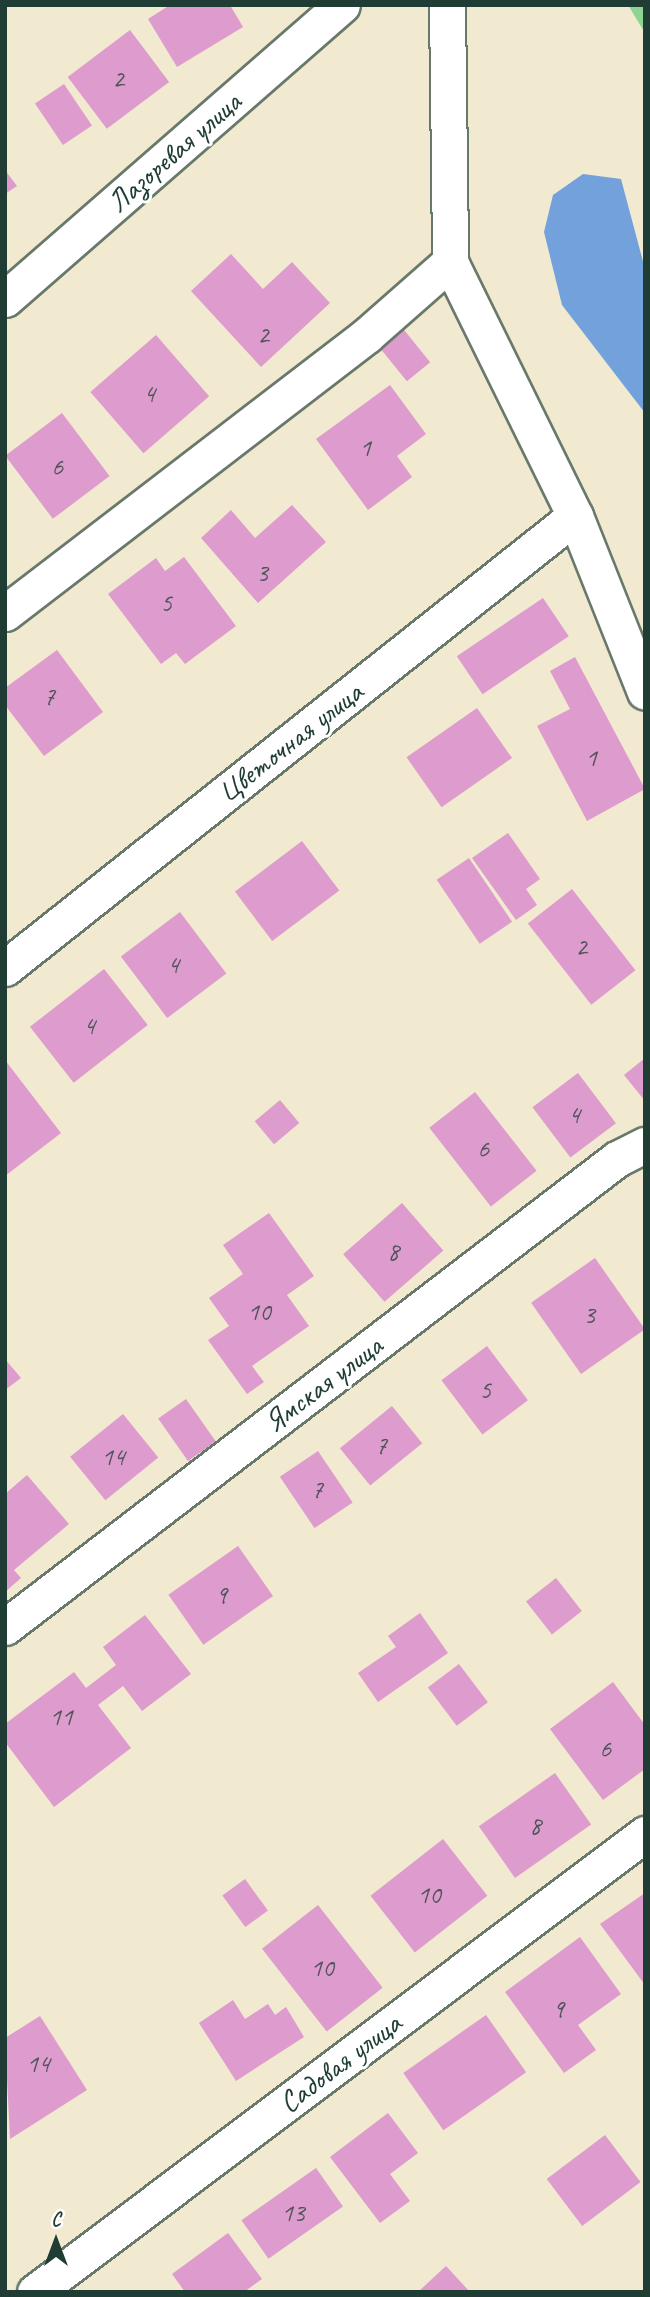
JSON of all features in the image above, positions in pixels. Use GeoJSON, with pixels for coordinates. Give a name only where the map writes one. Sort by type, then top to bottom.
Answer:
{"type":"FeatureCollection","features":[{"type":"Feature","properties":{"kind":"street","name":"Лазоревая улица"},"geometry":{"type":"LineString","coordinates":[[5,299],[342,5]]}},
{"type":"Feature","properties":{"kind":"street"},"geometry":{"type":"LineString","coordinates":[[447,5],[450,262],[575,516],[645,692]]}},
{"type":"Feature","properties":{"kind":"street"},"geometry":{"type":"LineString","coordinates":[[5,613],[367,335],[450,262]]}},
{"type":"Feature","properties":{"kind":"street","name":"Цветочная улица"},"geometry":{"type":"LineString","coordinates":[[5,968],[575,516]]}},
{"type":"Feature","properties":{"kind":"street","name":"Ямская улица"},"geometry":{"type":"LineString","coordinates":[[5,1627],[606,1167],[645,1145]]}},
{"type":"Feature","properties":{"kind":"street","name":"Садовая улица"},"geometry":{"type":"LineString","coordinates":[[35,2292],[645,1834]]}},
{"type":"Feature","properties":{"kind":"green space"},"geometry":{"type":"Polygon","coordinates":[[[628,5],[645,5],[645,33],[628,5]]]}},
{"type":"Feature","properties":{"kind":"water"},"geometry":{"type":"Polygon","coordinates":[[[583,174],[621,179],[645,269],[645,413],[562,305],[544,232],[553,195],[583,174]]]}},
{"type":"Feature","properties":{"kind":"building"},"geometry":{"type":"Polygon","coordinates":[[[170,5],[230,5],[243,27],[177,67],[148,19],[170,5]]]}},
{"type":"Feature","properties":{"kind":"building"},"geometry":{"type":"Polygon","coordinates":[[[130,30],[169,82],[107,129],[68,77],[130,30]]]}},
{"type":"Feature","properties":{"kind":"building"},"geometry":{"type":"Polygon","coordinates":[[[64,84],[92,125],[63,145],[35,104],[64,84]]]}},
{"type":"Feature","properties":{"kind":"building"},"geometry":{"type":"Polygon","coordinates":[[[5,170],[17,186],[5,194],[5,170]]]}},
{"type":"Feature","properties":{"kind":"building"},"geometry":{"type":"Polygon","coordinates":[[[231,254],[263,289],[292,262],[330,303],[261,367],[191,291],[231,254]]]}},
{"type":"Feature","properties":{"kind":"building"},"geometry":{"type":"Polygon","coordinates":[[[400,325],[430,362],[407,381],[377,344],[400,325]]]}},
{"type":"Feature","properties":{"kind":"building"},"geometry":{"type":"Polygon","coordinates":[[[156,335],[209,396],[143,453],[90,392],[156,335]]]}},
{"type":"Feature","properties":{"kind":"building"},"geometry":{"type":"Polygon","coordinates":[[[390,385],[426,434],[397,456],[412,477],[368,510],[316,439],[390,385]]]}},
{"type":"Feature","properties":{"kind":"building"},"geometry":{"type":"Polygon","coordinates":[[[62,413],[110,476],[53,519],[5,456],[62,413]]]}},
{"type":"Feature","properties":{"kind":"building"},"geometry":{"type":"Polygon","coordinates":[[[292,505],[326,542],[258,603],[201,538],[231,510],[255,538],[292,505]]]}},
{"type":"Feature","properties":{"kind":"building"},"geometry":{"type":"Polygon","coordinates":[[[184,557],[236,626],[185,664],[176,653],[161,664],[108,594],[156,558],[165,571],[184,557]]]}},
{"type":"Feature","properties":{"kind":"building"},"geometry":{"type":"Polygon","coordinates":[[[543,598],[569,636],[483,694],[457,656],[543,598]]]}},
{"type":"Feature","properties":{"kind":"building"},"geometry":{"type":"Polygon","coordinates":[[[57,650],[103,712],[44,756],[5,705],[5,688],[57,650]]]}},
{"type":"Feature","properties":{"kind":"building"},"geometry":{"type":"Polygon","coordinates":[[[575,657],[645,789],[587,821],[537,726],[570,709],[550,671],[575,657]]]}},
{"type":"Feature","properties":{"kind":"building"},"geometry":{"type":"Polygon","coordinates":[[[477,708],[512,758],[442,807],[407,757],[477,708]]]}},
{"type":"Feature","properties":{"kind":"building"},"geometry":{"type":"Polygon","coordinates":[[[508,833],[540,879],[526,889],[537,905],[516,920],[472,858],[508,833]]]}},
{"type":"Feature","properties":{"kind":"building"},"geometry":{"type":"Polygon","coordinates":[[[302,841],[339,891],[272,941],[235,892],[302,841]]]}},
{"type":"Feature","properties":{"kind":"building"},"geometry":{"type":"Polygon","coordinates":[[[469,858],[512,922],[480,944],[437,880],[469,858]]]}},
{"type":"Feature","properties":{"kind":"building"},"geometry":{"type":"Polygon","coordinates":[[[572,889],[635,970],[591,1005],[528,923],[572,889]]]}},
{"type":"Feature","properties":{"kind":"building"},"geometry":{"type":"Polygon","coordinates":[[[180,912],[226,973],[167,1018],[121,957],[180,912]]]}},
{"type":"Feature","properties":{"kind":"building"},"geometry":{"type":"Polygon","coordinates":[[[104,969],[148,1025],[74,1083],[30,1027],[104,969]]]}},
{"type":"Feature","properties":{"kind":"building"},"geometry":{"type":"Polygon","coordinates":[[[645,1058],[645,1101],[624,1075],[645,1058]]]}},
{"type":"Feature","properties":{"kind":"building"},"geometry":{"type":"Polygon","coordinates":[[[5,1060],[61,1133],[5,1176],[5,1060]]]}},
{"type":"Feature","properties":{"kind":"building"},"geometry":{"type":"Polygon","coordinates":[[[578,1073],[616,1123],[570,1158],[532,1107],[578,1073]]]}},
{"type":"Feature","properties":{"kind":"building"},"geometry":{"type":"Polygon","coordinates":[[[475,1092],[537,1171],[491,1207],[429,1128],[475,1092]]]}},
{"type":"Feature","properties":{"kind":"building"},"geometry":{"type":"Polygon","coordinates":[[[280,1100],[299,1123],[274,1144],[255,1121],[280,1100]]]}},
{"type":"Feature","properties":{"kind":"building"},"geometry":{"type":"Polygon","coordinates":[[[402,1203],[443,1251],[384,1302],[343,1254],[402,1203]]]}},
{"type":"Feature","properties":{"kind":"building"},"geometry":{"type":"Polygon","coordinates":[[[269,1213],[314,1276],[287,1295],[309,1326],[252,1366],[264,1382],[247,1394],[208,1340],[229,1326],[209,1298],[243,1274],[223,1245],[269,1213]]]}},
{"type":"Feature","properties":{"kind":"building"},"geometry":{"type":"Polygon","coordinates":[[[595,1258],[645,1329],[581,1374],[531,1303],[595,1258]]]}},
{"type":"Feature","properties":{"kind":"building"},"geometry":{"type":"Polygon","coordinates":[[[487,1346],[528,1400],[482,1435],[441,1380],[487,1346]]]}},
{"type":"Feature","properties":{"kind":"building"},"geometry":{"type":"Polygon","coordinates":[[[5,1359],[21,1378],[5,1390],[5,1359]]]}},
{"type":"Feature","properties":{"kind":"building"},"geometry":{"type":"Polygon","coordinates":[[[186,1399],[216,1442],[188,1461],[158,1419],[186,1399]]]}},
{"type":"Feature","properties":{"kind":"building"},"geometry":{"type":"Polygon","coordinates":[[[392,1406],[422,1443],[370,1485],[340,1448],[392,1406]]]}},
{"type":"Feature","properties":{"kind":"building"},"geometry":{"type":"Polygon","coordinates":[[[123,1414],[158,1458],[105,1500],[70,1457],[123,1414]]]}},
{"type":"Feature","properties":{"kind":"building"},"geometry":{"type":"Polygon","coordinates":[[[318,1451],[353,1502],[315,1528],[280,1477],[318,1451]]]}},
{"type":"Feature","properties":{"kind":"building"},"geometry":{"type":"Polygon","coordinates":[[[27,1475],[69,1524],[14,1570],[21,1578],[5,1592],[5,1494],[27,1475]]]}},
{"type":"Feature","properties":{"kind":"building"},"geometry":{"type":"Polygon","coordinates":[[[238,1546],[273,1596],[203,1645],[168,1595],[238,1546]]]}},
{"type":"Feature","properties":{"kind":"building"},"geometry":{"type":"Polygon","coordinates":[[[556,1578],[582,1611],[552,1634],[526,1601],[556,1578]]]}},
{"type":"Feature","properties":{"kind":"building"},"geometry":{"type":"Polygon","coordinates":[[[420,1613],[448,1653],[378,1702],[358,1673],[396,1647],[388,1636],[420,1613]]]}},
{"type":"Feature","properties":{"kind":"building"},"geometry":{"type":"Polygon","coordinates":[[[145,1615],[191,1674],[142,1711],[123,1686],[98,1705],[131,1748],[54,1807],[5,1742],[5,1724],[74,1672],[86,1688],[116,1665],[103,1647],[145,1615]]]}},
{"type":"Feature","properties":{"kind":"building"},"geometry":{"type":"Polygon","coordinates":[[[459,1664],[488,1702],[457,1726],[428,1687],[459,1664]]]}},
{"type":"Feature","properties":{"kind":"building"},"geometry":{"type":"Polygon","coordinates":[[[613,1682],[645,1725],[645,1769],[603,1800],[550,1729],[613,1682]]]}},
{"type":"Feature","properties":{"kind":"building"},"geometry":{"type":"Polygon","coordinates":[[[555,1773],[591,1825],[515,1878],[479,1826],[555,1773]]]}},
{"type":"Feature","properties":{"kind":"building"},"geometry":{"type":"Polygon","coordinates":[[[443,1839],[487,1896],[415,1952],[371,1896],[443,1839]]]}},
{"type":"Feature","properties":{"kind":"building"},"geometry":{"type":"Polygon","coordinates":[[[245,1879],[268,1911],[245,1927],[222,1895],[245,1879]]]}},
{"type":"Feature","properties":{"kind":"building"},"geometry":{"type":"Polygon","coordinates":[[[645,1893],[645,1985],[600,1924],[645,1893]]]}},
{"type":"Feature","properties":{"kind":"building"},"geometry":{"type":"Polygon","coordinates":[[[318,1905],[383,1988],[327,2031],[262,1949],[318,1905]]]}},
{"type":"Feature","properties":{"kind":"building"},"geometry":{"type":"Polygon","coordinates":[[[580,1937],[621,1994],[578,2025],[596,2050],[564,2073],[505,1992],[580,1937]]]}},
{"type":"Feature","properties":{"kind":"building"},"geometry":{"type":"Polygon","coordinates":[[[233,2000],[245,2019],[268,2004],[275,2015],[286,2007],[304,2037],[236,2081],[199,2023],[233,2000]]]}},
{"type":"Feature","properties":{"kind":"building"},"geometry":{"type":"Polygon","coordinates":[[[486,2015],[526,2072],[443,2130],[403,2073],[486,2015]]]}},
{"type":"Feature","properties":{"kind":"building"},"geometry":{"type":"Polygon","coordinates":[[[40,2016],[87,2090],[10,2139],[5,2038],[40,2016]]]}},
{"type":"Feature","properties":{"kind":"building"},"geometry":{"type":"Polygon","coordinates":[[[388,2113],[418,2153],[390,2174],[410,2201],[380,2223],[330,2157],[388,2113]]]}},
{"type":"Feature","properties":{"kind":"building"},"geometry":{"type":"Polygon","coordinates":[[[605,2135],[641,2182],[582,2226],[547,2179],[605,2135]]]}},
{"type":"Feature","properties":{"kind":"building"},"geometry":{"type":"Polygon","coordinates":[[[316,2168],[343,2207],[268,2259],[241,2220],[316,2168]]]}},
{"type":"Feature","properties":{"kind":"building"},"geometry":{"type":"Polygon","coordinates":[[[228,2233],[262,2279],[244,2292],[185,2292],[172,2274],[228,2233]]]}},
{"type":"Feature","properties":{"kind":"building"},"geometry":{"type":"Polygon","coordinates":[[[446,2266],[470,2292],[418,2292],[446,2266]]]}}]}
